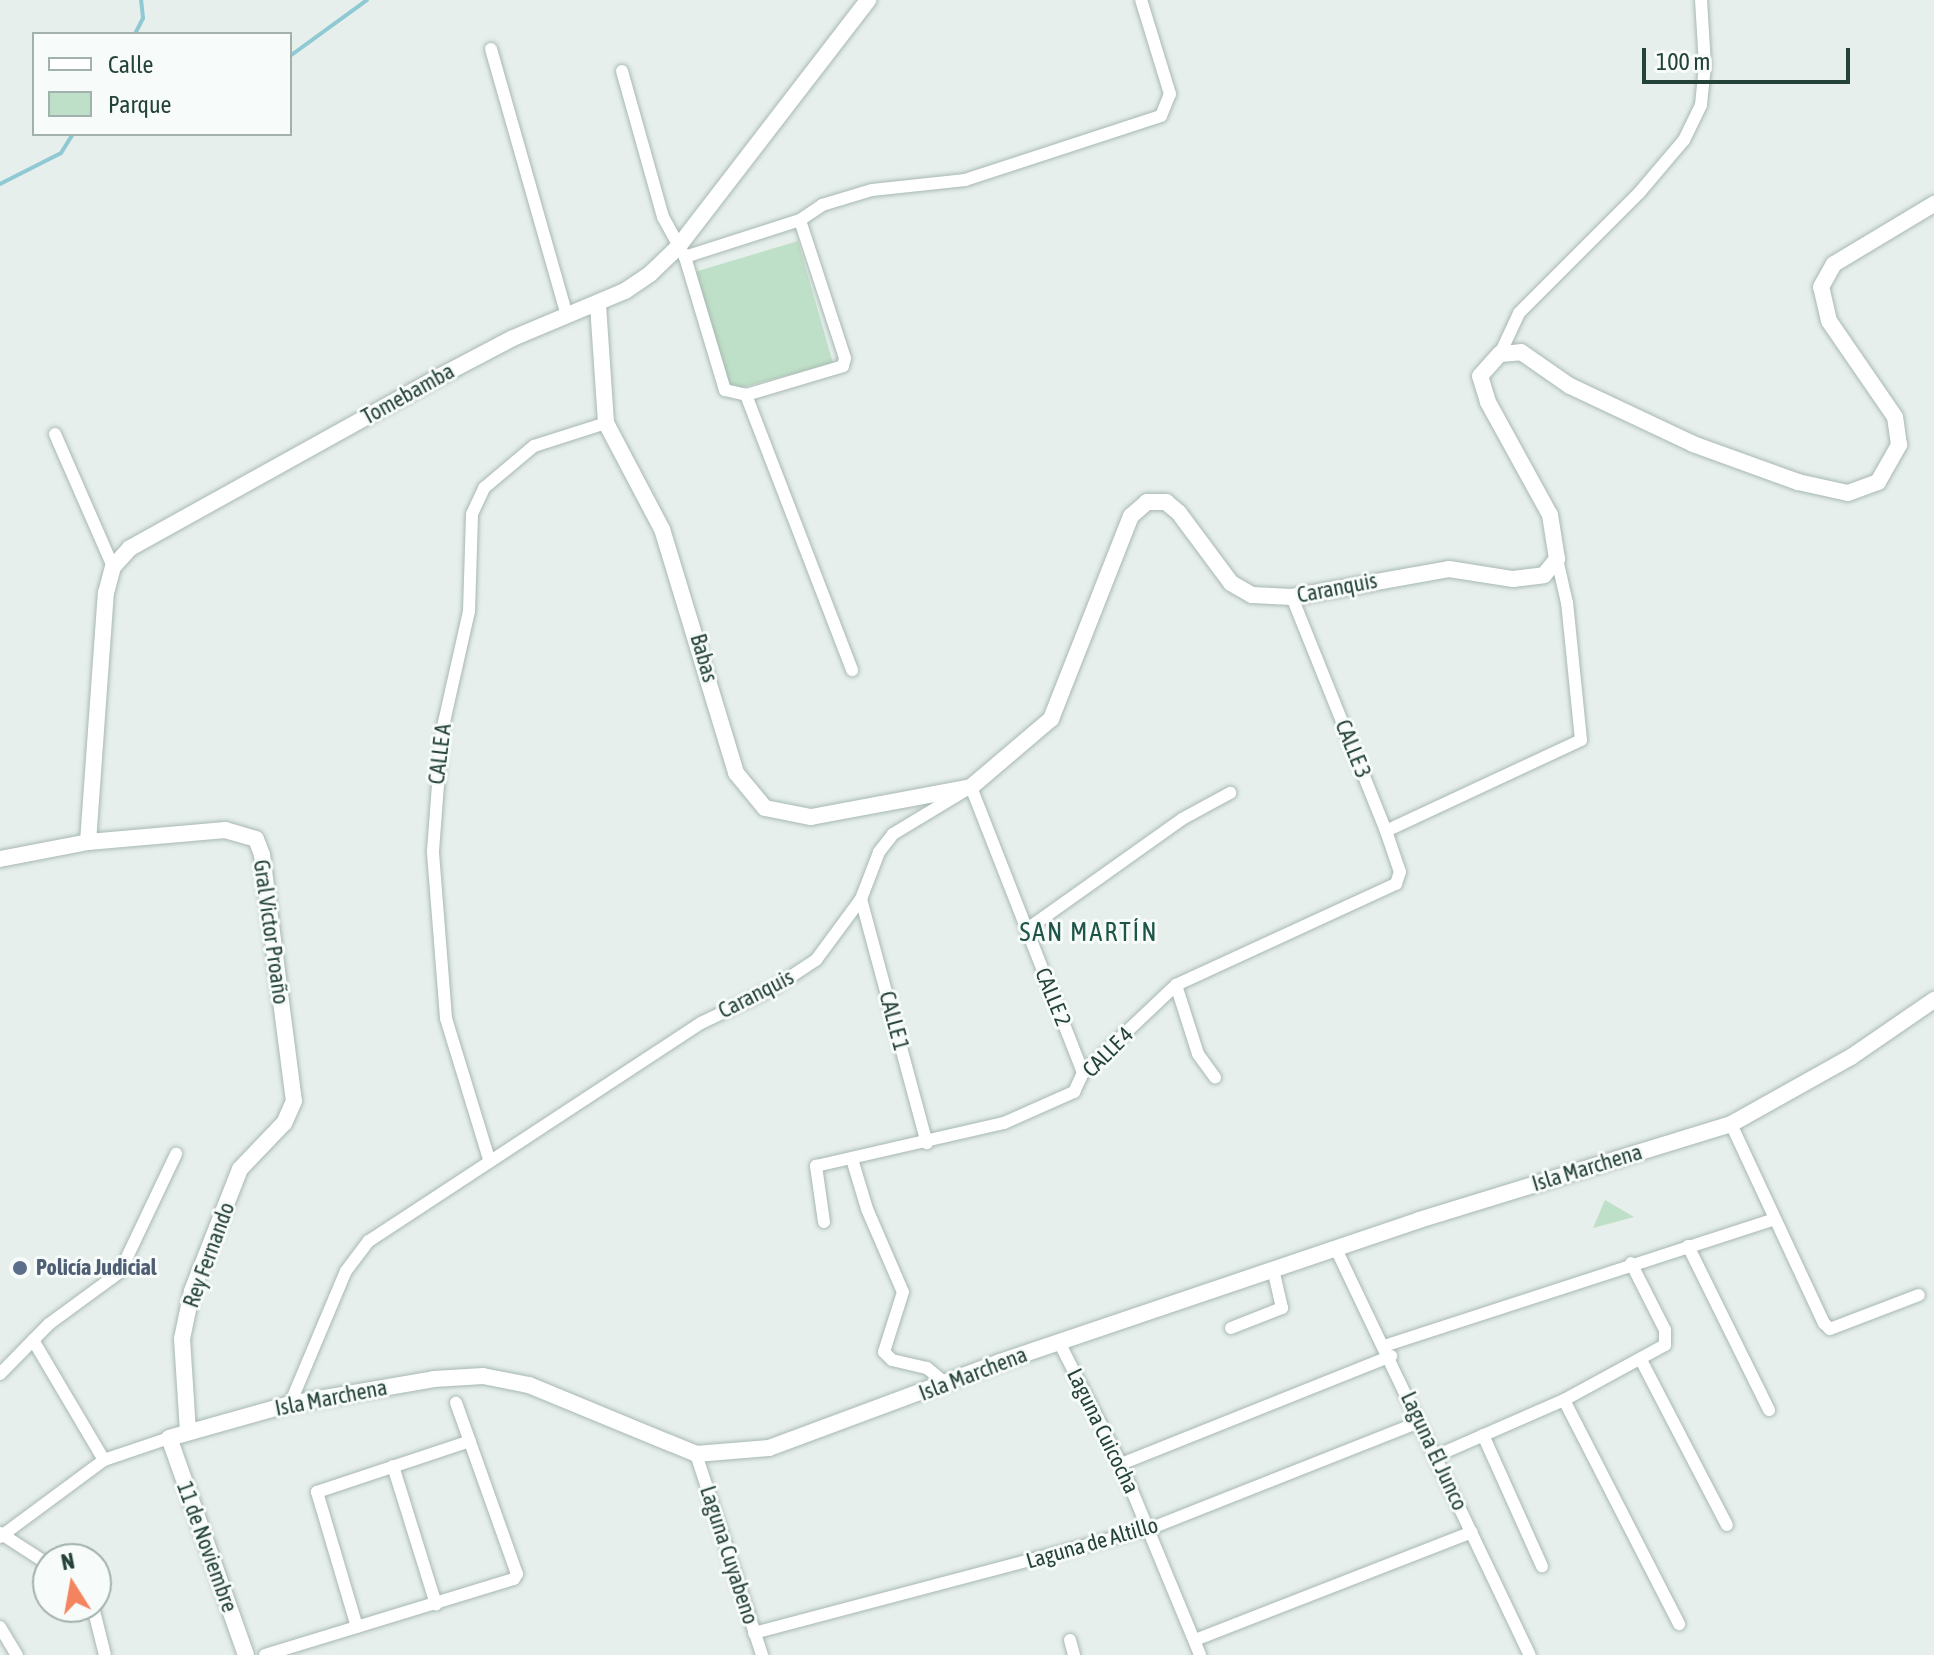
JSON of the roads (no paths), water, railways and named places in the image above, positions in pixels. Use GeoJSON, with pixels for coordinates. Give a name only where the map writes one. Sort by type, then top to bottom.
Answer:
{"type":"FeatureCollection","features":[{"type":"Feature","properties":{"kind":"street","name":"Tomebamba"},"geometry":{"type":"LineString","coordinates":[[113,567],[130,548],[433,380],[567,316],[598,305],[682,252],[868,0]]}},
{"type":"Feature","properties":{"kind":"street"},"geometry":{"type":"LineString","coordinates":[[682,252],[800,220],[822,205],[872,190],[965,180],[1161,116],[1170,94],[1141,0]]}},
{"type":"Feature","properties":{"kind":"street"},"geometry":{"type":"LineString","coordinates":[[1386,831],[1581,740],[1567,603],[1550,515],[1488,402],[1480,376],[1500,354],[1519,313],[1639,193],[1684,140],[1701,105],[1705,65],[1701,0]]}},
{"type":"Feature","properties":{"kind":"street"},"geometry":{"type":"LineString","coordinates":[[491,49],[567,316]]}},
{"type":"Feature","properties":{"kind":"street"},"geometry":{"type":"LineString","coordinates":[[622,71],[663,217],[682,252],[722,384],[729,394],[746,395],[843,366],[845,358],[800,220]]}},
{"type":"Feature","properties":{"kind":"street"},"geometry":{"type":"LineString","coordinates":[[1500,354],[1521,352],[1570,386],[1693,444],[1834,493],[1859,492],[1888,469],[1899,445],[1895,417],[1829,321],[1821,287],[1834,264],[1934,204]]}},
{"type":"Feature","properties":{"kind":"street","name":"Babas"},"geometry":{"type":"LineString","coordinates":[[598,305],[606,423],[662,529],[736,773],[756,799],[765,808],[811,817],[971,787]]}},
{"type":"Feature","properties":{"kind":"street"},"geometry":{"type":"LineString","coordinates":[[746,395],[852,670]]}},
{"type":"Feature","properties":{"kind":"street","name":"CALLE A"},"geometry":{"type":"LineString","coordinates":[[489,1159],[446,1018],[433,851],[442,731],[469,611],[472,514],[484,488],[534,446],[606,423]]}},
{"type":"Feature","properties":{"kind":"street"},"geometry":{"type":"LineString","coordinates":[[0,859],[88,842],[106,593],[113,567],[55,434]]}},
{"type":"Feature","properties":{"kind":"street","name":"Caranquis"},"geometry":{"type":"LineString","coordinates":[[290,1404],[346,1271],[369,1241],[489,1159],[701,1023],[796,975],[816,960],[861,899],[879,852],[893,834],[971,787],[1059,707],[1100,587],[1131,516],[1147,502],[1166,502],[1179,513],[1240,590],[1292,597],[1449,569],[1528,579],[1544,575],[1557,559]]}},
{"type":"Feature","properties":{"kind":"street","name":"CALLE 3"},"geometry":{"type":"LineString","coordinates":[[1292,597],[1401,875],[1380,893]]}},
{"type":"Feature","properties":{"kind":"street","name":"CALLE 2"},"geometry":{"type":"LineString","coordinates":[[971,787],[1083,1073]]}},
{"type":"Feature","properties":{"kind":"street"},"geometry":{"type":"LineString","coordinates":[[1026,930],[1182,819],[1230,793]]}},
{"type":"Feature","properties":{"kind":"street","name":"Gral Victor Proaño"},"geometry":{"type":"LineString","coordinates":[[88,842],[225,830],[256,839],[294,1101]]}},
{"type":"Feature","properties":{"kind":"street","name":"CALLE 4"},"geometry":{"type":"LineString","coordinates":[[824,1222],[813,1172],[820,1165],[1004,1123],[1074,1092],[1083,1073],[1176,985],[1380,893]]}},
{"type":"Feature","properties":{"kind":"street","name":"CALLE 1"},"geometry":{"type":"LineString","coordinates":[[861,899],[927,1143]]}},
{"type":"Feature","properties":{"kind":"street"},"geometry":{"type":"LineString","coordinates":[[1176,985],[1198,1054],[1215,1077]]}},
{"type":"Feature","properties":{"kind":"street","name":"Isla Marchena"},"geometry":{"type":"LineString","coordinates":[[1,1535],[104,1460],[188,1431],[290,1404],[434,1379],[483,1376],[529,1385],[696,1454],[769,1448],[807,1437],[1059,1342],[1336,1249],[1731,1124],[1851,1057],[1934,1000]]}},
{"type":"Feature","properties":{"kind":"street","name":"Rey Fernando"},"geometry":{"type":"LineString","coordinates":[[188,1431],[182,1339],[192,1291],[240,1169],[284,1123],[294,1101]]}},
{"type":"Feature","properties":{"kind":"street"},"geometry":{"type":"LineString","coordinates":[[1731,1124],[1774,1219],[1830,1329],[1919,1295]]}},
{"type":"Feature","properties":{"kind":"street"},"geometry":{"type":"LineString","coordinates":[[0,1374],[33,1340],[120,1272],[176,1154]]}},
{"type":"Feature","properties":{"kind":"street"},"geometry":{"type":"LineString","coordinates":[[852,1159],[867,1209],[903,1292],[884,1352],[892,1360],[931,1370],[946,1384]]}},
{"type":"Feature","properties":{"kind":"street"},"geometry":{"type":"LineString","coordinates":[[1121,1464],[1388,1351],[1631,1263],[1774,1219]]}},
{"type":"Feature","properties":{"kind":"street"},"geometry":{"type":"LineString","coordinates":[[1688,1246],[1769,1410]]}},
{"type":"Feature","properties":{"kind":"street","name":"Laguna El Junco"},"geometry":{"type":"LineString","coordinates":[[1336,1249],[1438,1455],[1530,1655]]}},
{"type":"Feature","properties":{"kind":"street"},"geometry":{"type":"LineString","coordinates":[[1438,1455],[1564,1400],[1665,1345],[1665,1330],[1631,1263]]}},
{"type":"Feature","properties":{"kind":"street"},"geometry":{"type":"LineString","coordinates":[[1231,1328],[1282,1308],[1273,1270]]}},
{"type":"Feature","properties":{"kind":"street"},"geometry":{"type":"LineString","coordinates":[[33,1340],[104,1460]]}},
{"type":"Feature","properties":{"kind":"street","name":"Laguna Cuicocha"},"geometry":{"type":"LineString","coordinates":[[1059,1342],[1121,1464],[1200,1655]]}},
{"type":"Feature","properties":{"kind":"street"},"geometry":{"type":"LineString","coordinates":[[1641,1360],[1727,1525]]}},
{"type":"Feature","properties":{"kind":"street"},"geometry":{"type":"LineString","coordinates":[[1564,1400],[1679,1624]]}},
{"type":"Feature","properties":{"kind":"street"},"geometry":{"type":"LineString","coordinates":[[265,1655],[511,1583],[517,1574],[456,1403]]}},
{"type":"Feature","properties":{"kind":"street","name":"Laguna de Altillo"},"geometry":{"type":"LineString","coordinates":[[754,1633],[1149,1529],[1419,1422]]}},
{"type":"Feature","properties":{"kind":"street"},"geometry":{"type":"LineString","coordinates":[[1483,1435],[1542,1566]]}},
{"type":"Feature","properties":{"kind":"street","name":"11 de Noviembre"},"geometry":{"type":"LineString","coordinates":[[169,1438],[246,1655]]}},
{"type":"Feature","properties":{"kind":"street"},"geometry":{"type":"LineString","coordinates":[[357,1627],[317,1492],[470,1441]]}},
{"type":"Feature","properties":{"kind":"street","name":"Laguna Cuyabeno"},"geometry":{"type":"LineString","coordinates":[[696,1454],[762,1655]]}},
{"type":"Feature","properties":{"kind":"street"},"geometry":{"type":"LineString","coordinates":[[393,1466],[436,1604]]}},
{"type":"Feature","properties":{"kind":"street"},"geometry":{"type":"LineString","coordinates":[[1195,1640],[1472,1532]]}},
{"type":"Feature","properties":{"kind":"street"},"geometry":{"type":"LineString","coordinates":[[1,1535],[32,1554]]}},
{"type":"Feature","properties":{"kind":"street"},"geometry":{"type":"LineString","coordinates":[[97,1623],[105,1655]]}},
{"type":"Feature","properties":{"kind":"street"},"geometry":{"type":"LineString","coordinates":[[0,1627],[17,1655]]}},
{"type":"Feature","properties":{"kind":"street"},"geometry":{"type":"LineString","coordinates":[[1070,1640],[1074,1655]]}},
{"type":"Feature","properties":{"kind":"waterway"},"geometry":{"type":"LineString","coordinates":[[136,32],[143,18],[141,0]]}},
{"type":"Feature","properties":{"kind":"waterway"},"geometry":{"type":"LineString","coordinates":[[292,55],[367,0]]}},
{"type":"Feature","properties":{"kind":"waterway"},"geometry":{"type":"LineString","coordinates":[[0,184],[61,153],[72,136]]}},
{"type":"Feature","properties":{"kind":"place","name":"Policía Judicial"},"geometry":{"type":"Point","coordinates":[20,1268]}},
{"type":"Feature","properties":{"kind":"district","name":"SAN MARTÍN"},"geometry":{"type":"Point","coordinates":[1089,933]}}]}
